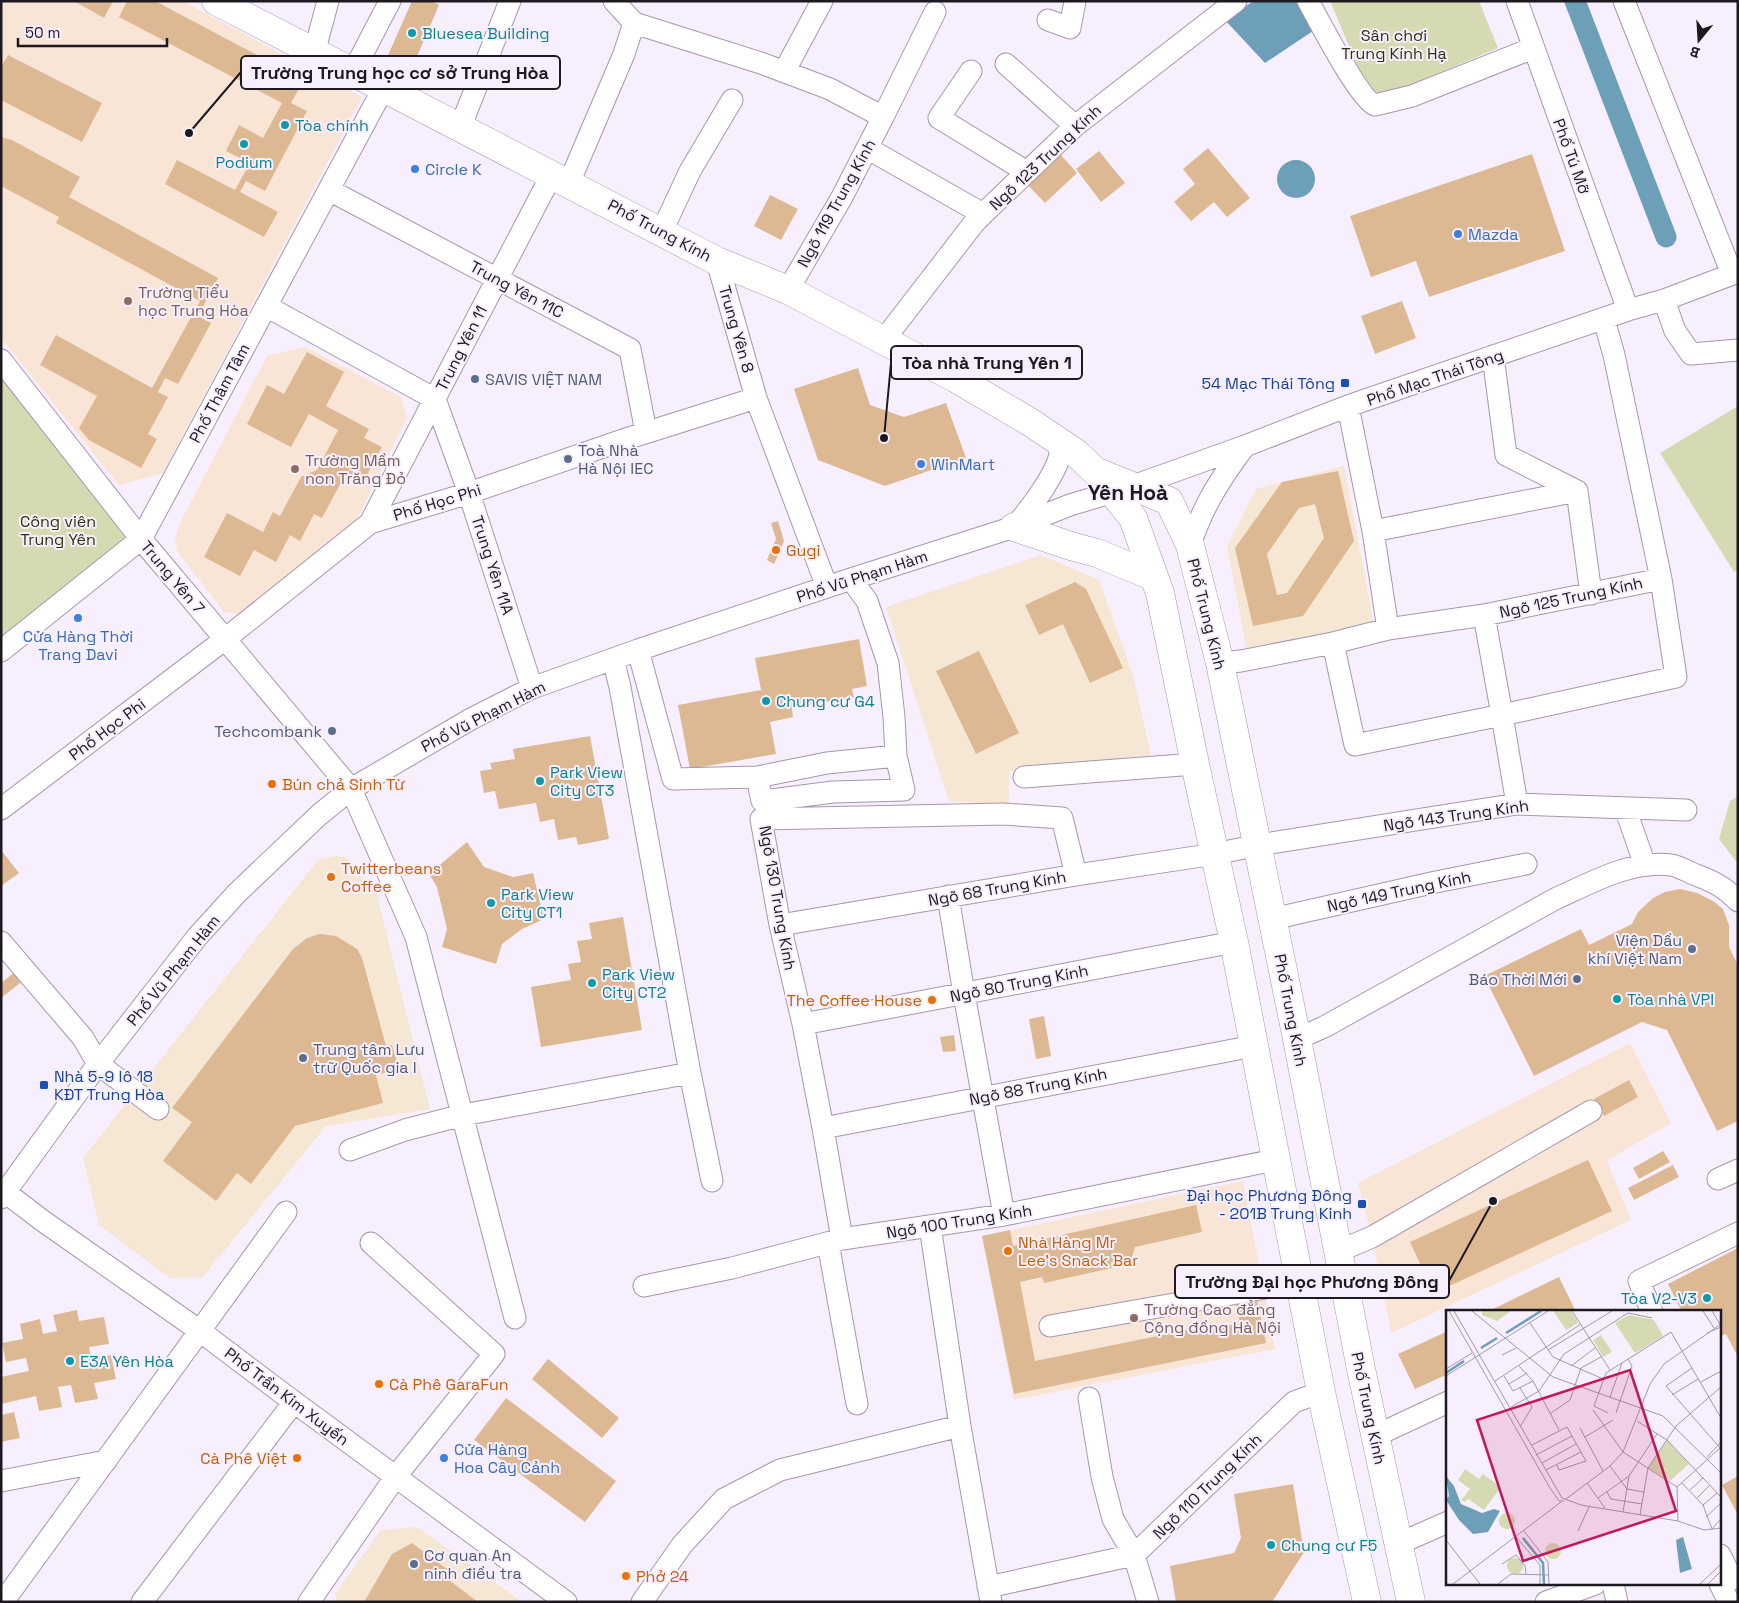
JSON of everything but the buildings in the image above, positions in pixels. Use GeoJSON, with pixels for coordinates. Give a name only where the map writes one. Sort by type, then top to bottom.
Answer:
{"type":"FeatureCollection","features":[{"type":"Feature","properties":{"kind":"main road","name":"Phố Trung Kính"},"geometry":{"type":"LineString","coordinates":[[216,1],[718,261],[788,290],[955,378],[1059,441],[1096,472],[1123,489],[1169,501],[1190,545],[1220,663],[1297,1039],[1375,1436],[1411,1602]]}},
{"type":"Feature","properties":{"kind":"main road"},"geometry":{"type":"LineString","coordinates":[[1123,489],[1160,593],[1234,942],[1321,1392],[1367,1602]]}},
{"type":"Feature","properties":{"kind":"main road"},"geometry":{"type":"LineString","coordinates":[[1014,527],[1097,553],[1154,577]]}},
{"type":"Feature","properties":{"kind":"street"},"geometry":{"type":"LineString","coordinates":[[314,53],[328,1]]}},
{"type":"Feature","properties":{"kind":"street"},"geometry":{"type":"LineString","coordinates":[[353,72],[390,1]]}},
{"type":"Feature","properties":{"kind":"street"},"geometry":{"type":"LineString","coordinates":[[460,128],[510,1]]}},
{"type":"Feature","properties":{"kind":"street"},"geometry":{"type":"LineString","coordinates":[[614,1],[634,22],[830,89],[883,117]]}},
{"type":"Feature","properties":{"kind":"street"},"geometry":{"type":"LineString","coordinates":[[784,72],[822,1]]}},
{"type":"Feature","properties":{"kind":"street"},"geometry":{"type":"LineString","coordinates":[[1048,20],[1070,28],[1075,1]]}},
{"type":"Feature","properties":{"kind":"street","name":"Ngõ 123 Trung Kính"},"geometry":{"type":"LineString","coordinates":[[883,341],[974,223],[983,214],[1075,126],[1236,1]]}},
{"type":"Feature","properties":{"kind":"street"},"geometry":{"type":"LineString","coordinates":[[1308,1],[1354,81],[1370,102],[1375,105],[1412,96],[1533,48]]}},
{"type":"Feature","properties":{"kind":"street","name":"Phố Tú Mỡ"},"geometry":{"type":"LineString","coordinates":[[1517,1],[1628,310]]}},
{"type":"Feature","properties":{"kind":"street"},"geometry":{"type":"LineString","coordinates":[[1624,1],[1735,273]]}},
{"type":"Feature","properties":{"kind":"street","name":"Ngõ 119 Trung Kính"},"geometry":{"type":"LineString","coordinates":[[788,290],[842,197],[935,12]]}},
{"type":"Feature","properties":{"kind":"street","name":"Trung Yên 11"},"geometry":{"type":"LineString","coordinates":[[370,523],[497,279],[560,178],[624,54],[634,22]]}},
{"type":"Feature","properties":{"kind":"street"},"geometry":{"type":"LineString","coordinates":[[1006,64],[1075,126]]}},
{"type":"Feature","properties":{"kind":"street"},"geometry":{"type":"LineString","coordinates":[[971,72],[939,118],[1027,172]]}},
{"type":"Feature","properties":{"kind":"street","name":"Phố Thâm Tâm"},"geometry":{"type":"LineString","coordinates":[[1,651],[141,539],[383,89]]}},
{"type":"Feature","properties":{"kind":"street"},"geometry":{"type":"LineString","coordinates":[[662,231],[690,171],[732,100]]}},
{"type":"Feature","properties":{"kind":"street"},"geometry":{"type":"LineString","coordinates":[[867,148],[983,214]]}},
{"type":"Feature","properties":{"kind":"street","name":"Trung Yên 11C"},"geometry":{"type":"LineString","coordinates":[[329,190],[630,349],[646,432]]}},
{"type":"Feature","properties":{"kind":"street","name":"Trung Yên 8"},"geometry":{"type":"LineString","coordinates":[[718,261],[756,398]]}},
{"type":"Feature","properties":{"kind":"street","name":"Phố Mạc Thái Tông"},"geometry":{"type":"LineString","coordinates":[[1123,489],[1245,446],[1348,406],[1604,320],[1628,310],[1664,300],[1735,273]]}},
{"type":"Feature","properties":{"kind":"street"},"geometry":{"type":"LineString","coordinates":[[1664,300],[1675,331],[1691,354],[1738,350]]}},
{"type":"Feature","properties":{"kind":"street"},"geometry":{"type":"LineString","coordinates":[[266,306],[435,399]]}},
{"type":"Feature","properties":{"kind":"street","name":"Ngõ 125 Trung Kính"},"geometry":{"type":"LineString","coordinates":[[1220,663],[1333,644],[1388,629],[1484,615],[1661,579],[1614,355],[1604,320]]}},
{"type":"Feature","properties":{"kind":"street"},"geometry":{"type":"LineString","coordinates":[[1493,356],[1506,455],[1577,491]]}},
{"type":"Feature","properties":{"kind":"street","name":"Trung Yên 7"},"geometry":{"type":"LineString","coordinates":[[1,360],[141,539],[351,789],[416,937],[515,1318]]}},
{"type":"Feature","properties":{"kind":"street"},"geometry":{"type":"LineString","coordinates":[[756,398],[827,587]]}},
{"type":"Feature","properties":{"kind":"street","name":"Phố Học Phi"},"geometry":{"type":"LineString","coordinates":[[1,809],[224,640],[370,523],[469,493],[646,432],[756,398]]}},
{"type":"Feature","properties":{"kind":"street","name":"Trung Yên 11A"},"geometry":{"type":"LineString","coordinates":[[435,399],[469,493],[532,688]]}},
{"type":"Feature","properties":{"kind":"street"},"geometry":{"type":"LineString","coordinates":[[1348,406],[1373,530],[1388,629]]}},
{"type":"Feature","properties":{"kind":"street"},"geometry":{"type":"LineString","coordinates":[[1014,527],[1033,505],[1057,463],[1060,453],[1059,441]]}},
{"type":"Feature","properties":{"kind":"street"},"geometry":{"type":"LineString","coordinates":[[1190,545],[1198,521],[1211,494],[1226,470],[1245,446]]}},
{"type":"Feature","properties":{"kind":"street","name":"Phố Vũ Phạm Hàm"},"geometry":{"type":"LineString","coordinates":[[3,1193],[98,1064],[197,937],[230,900],[319,815],[351,789],[471,719],[532,688],[638,650],[1014,527],[1070,505],[1123,489]]}},
{"type":"Feature","properties":{"kind":"street"},"geometry":{"type":"LineString","coordinates":[[1373,530],[1577,491]]}},
{"type":"Feature","properties":{"kind":"street"},"geometry":{"type":"LineString","coordinates":[[1577,491],[1591,594]]}},
{"type":"Feature","properties":{"kind":"street"},"geometry":{"type":"LineString","coordinates":[[757,778],[761,810],[833,792],[904,790],[896,756],[888,663],[867,601],[851,579]]}},
{"type":"Feature","properties":{"kind":"street"},"geometry":{"type":"LineString","coordinates":[[1333,644],[1355,745],[1676,677],[1661,579]]}},
{"type":"Feature","properties":{"kind":"street"},"geometry":{"type":"LineString","coordinates":[[1484,615],[1517,804]]}},
{"type":"Feature","properties":{"kind":"street"},"geometry":{"type":"LineString","coordinates":[[638,650],[673,778],[757,778],[827,763],[896,756]]}},
{"type":"Feature","properties":{"kind":"street"},"geometry":{"type":"LineString","coordinates":[[614,659],[690,1073],[712,1181]]}},
{"type":"Feature","properties":{"kind":"street"},"geometry":{"type":"LineString","coordinates":[[827,763],[833,792]]}},
{"type":"Feature","properties":{"kind":"street"},"geometry":{"type":"LineString","coordinates":[[1024,777],[1195,764]]}},
{"type":"Feature","properties":{"kind":"street","name":"Ngõ 143 Trung Kính"},"geometry":{"type":"LineString","coordinates":[[1215,854],[1258,845],[1517,804],[1686,810]]}},
{"type":"Feature","properties":{"kind":"street"},"geometry":{"type":"LineString","coordinates":[[1624,808],[1645,865]]}},
{"type":"Feature","properties":{"kind":"street","name":"Ngõ 130 Trung Kính"},"geometry":{"type":"LineString","coordinates":[[857,1404],[835,1241],[823,1128],[803,1024],[780,925],[761,810],[994,814],[1062,818],[1076,874]]}},
{"type":"Feature","properties":{"kind":"street","name":"Ngõ 68 Trung Kính"},"geometry":{"type":"LineString","coordinates":[[780,925],[1076,874],[1215,854]]}},
{"type":"Feature","properties":{"kind":"street","name":"Ngõ 149 Trung Kính"},"geometry":{"type":"LineString","coordinates":[[1272,919],[1426,884],[1526,864]]}},
{"type":"Feature","properties":{"kind":"street"},"geometry":{"type":"LineString","coordinates":[[1297,1039],[1324,1027],[1555,899],[1594,881],[1645,865],[1680,868],[1704,878],[1731,894],[1738,901]]}},
{"type":"Feature","properties":{"kind":"street"},"geometry":{"type":"LineString","coordinates":[[948,896],[1004,1215]]}},
{"type":"Feature","properties":{"kind":"street"},"geometry":{"type":"LineString","coordinates":[[1,942],[83,1038],[98,1064],[158,1109]]}},
{"type":"Feature","properties":{"kind":"street","name":"Ngõ 80 Trung Kính"},"geometry":{"type":"LineString","coordinates":[[803,1024],[1234,942]]}},
{"type":"Feature","properties":{"kind":"street","name":"Ngõ 88 Trung Kính"},"geometry":{"type":"LineString","coordinates":[[823,1128],[1254,1046]]}},
{"type":"Feature","properties":{"kind":"street"},"geometry":{"type":"LineString","coordinates":[[350,1150],[405,1130],[463,1115],[690,1073]]}},
{"type":"Feature","properties":{"kind":"street"},"geometry":{"type":"LineString","coordinates":[[1339,1251],[1372,1237],[1591,1111]]}},
{"type":"Feature","properties":{"kind":"street","name":"Ngõ 100 Trung Kính"},"geometry":{"type":"LineString","coordinates":[[644,1286],[732,1268],[835,1241],[1004,1215],[1275,1160]]}},
{"type":"Feature","properties":{"kind":"street"},"geometry":{"type":"LineString","coordinates":[[1718,1179],[1738,1170]]}},
{"type":"Feature","properties":{"kind":"street","name":"Phố Trần Kim Xuyến"},"geometry":{"type":"LineString","coordinates":[[3,1193],[200,1331],[566,1602]]}},
{"type":"Feature","properties":{"kind":"street"},"geometry":{"type":"LineString","coordinates":[[3,1602],[286,1212]]}},
{"type":"Feature","properties":{"kind":"street"},"geometry":{"type":"LineString","coordinates":[[930,1226],[960,1426],[989,1594],[1134,1556]]}},
{"type":"Feature","properties":{"kind":"street"},"geometry":{"type":"LineString","coordinates":[[1651,1310],[1640,1281],[1738,1233]]}},
{"type":"Feature","properties":{"kind":"street"},"geometry":{"type":"LineString","coordinates":[[309,1602],[396,1476],[494,1354],[371,1243]]}},
{"type":"Feature","properties":{"kind":"street"},"geometry":{"type":"LineString","coordinates":[[1050,1326],[1299,1282]]}},
{"type":"Feature","properties":{"kind":"street","name":"Ngõ 110 Trung Kính"},"geometry":{"type":"LineString","coordinates":[[1134,1556],[1294,1402],[1321,1392]]}},
{"type":"Feature","properties":{"kind":"street"},"geometry":{"type":"LineString","coordinates":[[1089,1398],[1102,1477],[1113,1520],[1134,1556],[1148,1602]]}},
{"type":"Feature","properties":{"kind":"street"},"geometry":{"type":"LineString","coordinates":[[142,1602],[294,1402]]}},
{"type":"Feature","properties":{"kind":"street"},"geometry":{"type":"LineString","coordinates":[[1375,1436],[1446,1403]]}},
{"type":"Feature","properties":{"kind":"street"},"geometry":{"type":"LineString","coordinates":[[642,1602],[682,1545],[724,1499],[780,1470],[960,1426]]}},
{"type":"Feature","properties":{"kind":"street"},"geometry":{"type":"LineString","coordinates":[[1,1481],[106,1461]]}},
{"type":"Feature","properties":{"kind":"street"},"geometry":{"type":"LineString","coordinates":[[1398,1544],[1446,1523]]}},
{"type":"Feature","properties":{"kind":"street"},"geometry":{"type":"LineString","coordinates":[[1722,1559],[1732,1579],[1738,1576]]}},
{"type":"Feature","properties":{"kind":"street"},"geometry":{"type":"LineString","coordinates":[[1546,1602],[1589,1586]]}},
{"type":"Feature","properties":{"kind":"street"},"geometry":{"type":"LineString","coordinates":[[1613,1586],[1617,1602]]}},
{"type":"Feature","properties":{"kind":"street"},"geometry":{"type":"LineString","coordinates":[[1721,1586],[1729,1602]]}},
{"type":"Feature","properties":{"kind":"shaded area"},"geometry":{"type":"Polygon","coordinates":[[[1,1],[183,1],[362,97],[163,473],[119,485],[1,338],[1,1]]]}},
{"type":"Feature","properties":{"kind":"shaded area","name":"Trường Mầm non Trăng Đỏ"},"geometry":{"type":"Polygon","coordinates":[[[305,347],[401,397],[407,418],[356,521],[239,614],[224,612],[177,551],[175,539],[180,523],[267,356],[305,347]]]}},
{"type":"Feature","properties":{"kind":"shaded area"},"geometry":{"type":"Polygon","coordinates":[[[1344,466],[1375,629],[1247,650],[1227,547],[1256,489],[1344,466]]]}},
{"type":"Feature","properties":{"kind":"shaded area"},"geometry":{"type":"Polygon","coordinates":[[[1041,555],[1099,580],[1133,675],[1151,755],[1009,771],[1009,805],[949,801],[886,607],[1041,555]]]}},
{"type":"Feature","properties":{"kind":"shaded area"},"geometry":{"type":"Polygon","coordinates":[[[335,856],[346,857],[377,895],[430,1109],[326,1126],[202,1278],[170,1278],[99,1225],[83,1158],[318,860],[335,856]]]}},
{"type":"Feature","properties":{"kind":"shaded area"},"geometry":{"type":"Polygon","coordinates":[[[1630,1043],[1671,1123],[1607,1161],[1631,1220],[1391,1333],[1372,1237],[1358,1183],[1630,1043]]]}},
{"type":"Feature","properties":{"kind":"shaded area","name":"Trường Cao đẳng Cộng đồng Hà Nội"},"geometry":{"type":"Polygon","coordinates":[[[1243,1181],[1275,1349],[1014,1400],[982,1236],[1243,1181]]]}},
{"type":"Feature","properties":{"kind":"shaded area"},"geometry":{"type":"Polygon","coordinates":[[[417,1527],[522,1602],[337,1602],[335,1594],[381,1530],[417,1527]]]}},
{"type":"Feature","properties":{"kind":"green space","name":"Sân chơi Trung Kính Hạ"},"geometry":{"type":"Polygon","coordinates":[[[1330,1],[1479,1],[1498,48],[1372,101],[1330,1]]]}},
{"type":"Feature","properties":{"kind":"green space","name":"Công viên Trung Yên"},"geometry":{"type":"Polygon","coordinates":[[[1,372],[141,539],[1,651],[1,372]]]}},
{"type":"Feature","properties":{"kind":"green space"},"geometry":{"type":"Polygon","coordinates":[[[1738,406],[1738,570],[1734,572],[1660,453],[1738,406]]]}},
{"type":"Feature","properties":{"kind":"green space"},"geometry":{"type":"Polygon","coordinates":[[[1738,796],[1738,864],[1719,839],[1730,801],[1738,796]]]}},
{"type":"Feature","properties":{"kind":"water"},"geometry":{"type":"Polygon","coordinates":[[[1254,1],[1296,1],[1313,31],[1265,63],[1224,19],[1254,1]]]}},
{"type":"Feature","properties":{"kind":"water"},"geometry":{"type":"Polygon","coordinates":[[[1296,160],[1309,166],[1315,179],[1309,192],[1296,198],[1283,192],[1277,179],[1283,166],[1296,160]]]}},
{"type":"Feature","properties":{"kind":"waterway"},"geometry":{"type":"LineString","coordinates":[[1575,1],[1666,237]]}},
{"type":"Feature","properties":{"kind":"place","name":"Bluesea Building"},"geometry":{"type":"Point","coordinates":[412,33]}},
{"type":"Feature","properties":{"kind":"place","name":"Tòa chính"},"geometry":{"type":"Point","coordinates":[285,125]}},
{"type":"Feature","properties":{"kind":"place","name":"Trường Trung học cơ sở Trung Hòa"},"geometry":{"type":"Point","coordinates":[189,133]}},
{"type":"Feature","properties":{"kind":"place","name":"Podium"},"geometry":{"type":"Point","coordinates":[244,144]}},
{"type":"Feature","properties":{"kind":"place","name":"Circle K"},"geometry":{"type":"Point","coordinates":[415,169]}},
{"type":"Feature","properties":{"kind":"place","name":"Mazda"},"geometry":{"type":"Point","coordinates":[1458,234]}},
{"type":"Feature","properties":{"kind":"place","name":"Trường Tiểu học Trung Hòa"},"geometry":{"type":"Point","coordinates":[128,301]}},
{"type":"Feature","properties":{"kind":"place","name":"SAVIS VIỆT NAM"},"geometry":{"type":"Point","coordinates":[475,379]}},
{"type":"Feature","properties":{"kind":"place","name":"54 Mạc Thái Tông"},"geometry":{"type":"Point","coordinates":[1345,383]}},
{"type":"Feature","properties":{"kind":"place","name":"Tòa nhà Trung Yên 1"},"geometry":{"type":"Point","coordinates":[884,438]}},
{"type":"Feature","properties":{"kind":"place","name":"Toà Nhà Hà Nội IEC"},"geometry":{"type":"Point","coordinates":[568,459]}},
{"type":"Feature","properties":{"kind":"place","name":"WinMart"},"geometry":{"type":"Point","coordinates":[921,464]}},
{"type":"Feature","properties":{"kind":"place","name":"Trường Mầm non Trăng Đỏ"},"geometry":{"type":"Point","coordinates":[295,469]}},
{"type":"Feature","properties":{"kind":"place","name":"Gugi"},"geometry":{"type":"Point","coordinates":[776,550]}},
{"type":"Feature","properties":{"kind":"place","name":"Cửa Hàng Thời Trang Davi"},"geometry":{"type":"Point","coordinates":[78,618]}},
{"type":"Feature","properties":{"kind":"place","name":"Chung cư G4"},"geometry":{"type":"Point","coordinates":[766,701]}},
{"type":"Feature","properties":{"kind":"place","name":"Techcombank"},"geometry":{"type":"Point","coordinates":[332,731]}},
{"type":"Feature","properties":{"kind":"place","name":"Park View City CT3"},"geometry":{"type":"Point","coordinates":[540,781]}},
{"type":"Feature","properties":{"kind":"place","name":"Bún chả Sinh Từ"},"geometry":{"type":"Point","coordinates":[272,784]}},
{"type":"Feature","properties":{"kind":"place","name":"Twitterbeans Coffee"},"geometry":{"type":"Point","coordinates":[331,877]}},
{"type":"Feature","properties":{"kind":"place","name":"Park View City CT1"},"geometry":{"type":"Point","coordinates":[491,903]}},
{"type":"Feature","properties":{"kind":"place","name":"Viện Dầu khí Việt Nam"},"geometry":{"type":"Point","coordinates":[1692,949]}},
{"type":"Feature","properties":{"kind":"place","name":"Báo Thời Mới"},"geometry":{"type":"Point","coordinates":[1577,979]}},
{"type":"Feature","properties":{"kind":"place","name":"Park View City CT2"},"geometry":{"type":"Point","coordinates":[592,983]}},
{"type":"Feature","properties":{"kind":"place","name":"Tòa nhà VPI"},"geometry":{"type":"Point","coordinates":[1617,999]}},
{"type":"Feature","properties":{"kind":"place","name":"The Coffee House"},"geometry":{"type":"Point","coordinates":[932,1000]}},
{"type":"Feature","properties":{"kind":"place","name":"Trung tâm Lưu trữ Quốc gia I"},"geometry":{"type":"Point","coordinates":[303,1058]}},
{"type":"Feature","properties":{"kind":"place","name":"Nhà 5-9 lô 18 KĐT Trung Hòa"},"geometry":{"type":"Point","coordinates":[44,1085]}},
{"type":"Feature","properties":{"kind":"place","name":"Trường Đại học Phương Đông"},"geometry":{"type":"Point","coordinates":[1493,1201]}},
{"type":"Feature","properties":{"kind":"place","name":"Đại học Phương Đông - 201B Trung Kinh"},"geometry":{"type":"Point","coordinates":[1362,1204]}},
{"type":"Feature","properties":{"kind":"place","name":"Nhà Hàng Mr Lee's Snack Bar"},"geometry":{"type":"Point","coordinates":[1008,1251]}},
{"type":"Feature","properties":{"kind":"place","name":"Tòa V2-V3"},"geometry":{"type":"Point","coordinates":[1707,1298]}},
{"type":"Feature","properties":{"kind":"place","name":"Trường Cao đẳng Cộng đồng Hà Nội"},"geometry":{"type":"Point","coordinates":[1134,1318]}},
{"type":"Feature","properties":{"kind":"place","name":"E3A Yên Hòa"},"geometry":{"type":"Point","coordinates":[70,1361]}},
{"type":"Feature","properties":{"kind":"place","name":"Cà Phê GaraFun"},"geometry":{"type":"Point","coordinates":[379,1384]}},
{"type":"Feature","properties":{"kind":"place","name":"Cà Phê Việt"},"geometry":{"type":"Point","coordinates":[297,1458]}},
{"type":"Feature","properties":{"kind":"place","name":"Cửa Hàng Hoa Cây Cảnh"},"geometry":{"type":"Point","coordinates":[444,1458]}},
{"type":"Feature","properties":{"kind":"place","name":"Chung cư F5"},"geometry":{"type":"Point","coordinates":[1271,1545]}},
{"type":"Feature","properties":{"kind":"place","name":"Cơ quan An ninh điều tra"},"geometry":{"type":"Point","coordinates":[414,1564]}},
{"type":"Feature","properties":{"kind":"place","name":"Phở 24"},"geometry":{"type":"Point","coordinates":[626,1576]}},
{"type":"Feature","properties":{"kind":"district","name":"Yên Hoà"},"geometry":{"type":"Point","coordinates":[1128,493]}}]}
